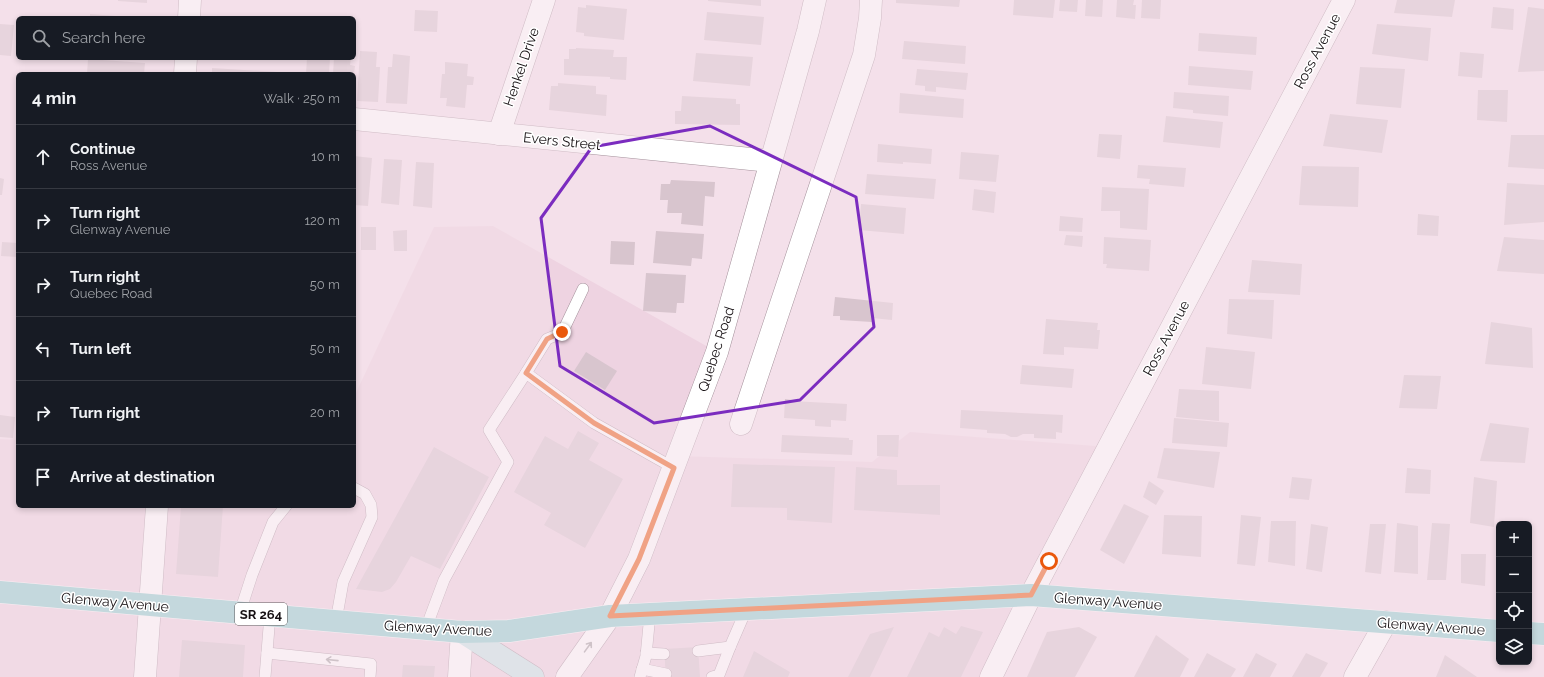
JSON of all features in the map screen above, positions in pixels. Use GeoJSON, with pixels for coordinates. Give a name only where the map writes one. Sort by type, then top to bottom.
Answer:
{"type":"FeatureCollection","features":[{"type":"Feature","properties":{"kind":"main road","name":"Glenway Avenue"},"geometry":{"type":"LineString","coordinates":[[0,592],[462,632],[508,631],[610,616],[1031,595],[1496,631]]}},
{"type":"Feature","properties":{"kind":"main road"},"geometry":{"type":"LineString","coordinates":[[462,632],[533,677]]}},
{"type":"Feature","properties":{"kind":"main road"},"geometry":{"type":"LineString","coordinates":[[1532,633],[1544,634]]}},
{"type":"Feature","properties":{"kind":"street"},"geometry":{"type":"LineString","coordinates":[[189,16],[190,0]]}},
{"type":"Feature","properties":{"kind":"street","name":"Henkel Drive"},"geometry":{"type":"LineString","coordinates":[[499,134],[544,0]]}},
{"type":"Feature","properties":{"kind":"street","name":"Quebec Road"},"geometry":{"type":"LineString","coordinates":[[567,677],[610,616],[639,559],[717,352],[808,31],[815,0]]}},
{"type":"Feature","properties":{"kind":"street"},"geometry":{"type":"LineString","coordinates":[[741,424],[864,55],[870,18],[871,0]]}},
{"type":"Feature","properties":{"kind":"street","name":"Ross Avenue"},"geometry":{"type":"LineString","coordinates":[[991,677],[1031,595],[1344,0]]}},
{"type":"Feature","properties":{"kind":"street"},"geometry":{"type":"LineString","coordinates":[[185,72],[186,60]]}},
{"type":"Feature","properties":{"kind":"street","name":"Evers Street"},"geometry":{"type":"LineString","coordinates":[[356,119],[770,161]]}},
{"type":"Feature","properties":{"kind":"street"},"geometry":{"type":"LineString","coordinates":[[145,677],[157,508]]}},
{"type":"Feature","properties":{"kind":"street"},"geometry":{"type":"LineString","coordinates":[[1355,677],[1386,622]]}},
{"type":"Feature","properties":{"kind":"street"},"geometry":{"type":"LineString","coordinates":[[459,677],[462,632]]}},
{"type":"Feature","properties":{"kind":"lane"},"geometry":{"type":"LineString","coordinates":[[426,628],[444,580],[508,462],[490,430],[547,339],[562,332],[583,289]]}},
{"type":"Feature","properties":{"kind":"lane"},"geometry":{"type":"LineString","coordinates":[[526,373],[594,423],[674,468]]}},
{"type":"Feature","properties":{"kind":"lane"},"geometry":{"type":"LineString","coordinates":[[336,620],[343,582],[372,517],[371,505],[365,494],[356,489]]}},
{"type":"Feature","properties":{"kind":"lane"},"geometry":{"type":"LineString","coordinates":[[240,612],[252,575],[273,522],[284,508]]}},
{"type":"Feature","properties":{"kind":"lane"},"geometry":{"type":"LineString","coordinates":[[712,677],[719,675],[746,610]]}},
{"type":"Feature","properties":{"kind":"lane"},"geometry":{"type":"LineString","coordinates":[[650,614],[646,653],[641,673],[666,674]]}},
{"type":"Feature","properties":{"kind":"lane"},"geometry":{"type":"LineString","coordinates":[[265,677],[270,615]]}},
{"type":"Feature","properties":{"kind":"lane"},"geometry":{"type":"LineString","coordinates":[[698,651],[730,647]]}},
{"type":"Feature","properties":{"kind":"lane"},"geometry":{"type":"LineString","coordinates":[[267,653],[371,664],[370,677]]}},
{"type":"Feature","properties":{"kind":"lane"},"geometry":{"type":"LineString","coordinates":[[646,653],[664,654]]}},
{"type":"Feature","properties":{"kind":"highlighted area"},"geometry":{"type":"Polygon","coordinates":[[[710,126],[856,197],[874,327],[800,400],[654,423],[560,366],[541,218],[592,147],[710,126]]]}},
{"type":"Feature","properties":{"kind":"shaded area"},"geometry":{"type":"Polygon","coordinates":[[[493,226],[717,352],[678,456],[872,462],[910,432],[1109,447],[989,677],[0,677],[0,439],[16,440],[16,508],[356,508],[356,393],[434,227],[493,226]]]}},
{"type":"Feature","properties":{"kind":"building"},"geometry":{"type":"Polygon","coordinates":[[[147,0],[147,3],[118,1],[147,0]]]}},
{"type":"Feature","properties":{"kind":"building"},"geometry":{"type":"Polygon","coordinates":[[[761,0],[761,6],[708,1],[761,0]]]}},
{"type":"Feature","properties":{"kind":"building"},"geometry":{"type":"Polygon","coordinates":[[[896,0],[960,0],[959,7],[896,3],[896,0]]]}},
{"type":"Feature","properties":{"kind":"building"},"geometry":{"type":"Polygon","coordinates":[[[1014,0],[1055,0],[1053,18],[1013,15],[1014,0]]]}},
{"type":"Feature","properties":{"kind":"building"},"geometry":{"type":"Polygon","coordinates":[[[1060,0],[1078,0],[1077,12],[1059,11],[1060,0]]]}},
{"type":"Feature","properties":{"kind":"building"},"geometry":{"type":"Polygon","coordinates":[[[1086,0],[1103,0],[1102,17],[1085,16],[1086,0]]]}},
{"type":"Feature","properties":{"kind":"building"},"geometry":{"type":"Polygon","coordinates":[[[1117,0],[1134,0],[1133,5],[1136,5],[1135,19],[1116,17],[1117,0]]]}},
{"type":"Feature","properties":{"kind":"building"},"geometry":{"type":"Polygon","coordinates":[[[1142,0],[1161,0],[1160,19],[1141,18],[1142,0]]]}},
{"type":"Feature","properties":{"kind":"building"},"geometry":{"type":"Polygon","coordinates":[[[1397,0],[1455,0],[1452,17],[1394,13],[1397,0]]]}},
{"type":"Feature","properties":{"kind":"building"},"geometry":{"type":"Polygon","coordinates":[[[586,5],[627,9],[624,40],[584,36],[584,33],[576,32],[578,7],[586,8],[586,5]]]}},
{"type":"Feature","properties":{"kind":"building"},"geometry":{"type":"Polygon","coordinates":[[[1493,7],[1514,9],[1513,30],[1491,28],[1493,7]]]}},
{"type":"Feature","properties":{"kind":"building"},"geometry":{"type":"Polygon","coordinates":[[[1528,7],[1544,9],[1544,71],[1518,72],[1528,7]]]}},
{"type":"Feature","properties":{"kind":"building"},"geometry":{"type":"Polygon","coordinates":[[[415,10],[438,11],[437,32],[414,31],[415,10]]]}},
{"type":"Feature","properties":{"kind":"building"},"geometry":{"type":"Polygon","coordinates":[[[707,12],[764,17],[761,45],[704,40],[707,12]]]}},
{"type":"Feature","properties":{"kind":"building"},"geometry":{"type":"Polygon","coordinates":[[[90,14],[116,16],[90,16],[90,14]]]}},
{"type":"Feature","properties":{"kind":"building"},"geometry":{"type":"Polygon","coordinates":[[[0,24],[14,25],[11,56],[0,55],[0,24]]]}},
{"type":"Feature","properties":{"kind":"building"},"geometry":{"type":"Polygon","coordinates":[[[1377,24],[1431,28],[1428,61],[1372,54],[1377,24]]]}},
{"type":"Feature","properties":{"kind":"building"},"geometry":{"type":"Polygon","coordinates":[[[1199,33],[1257,37],[1256,55],[1198,51],[1199,33]]]}},
{"type":"Feature","properties":{"kind":"building"},"geometry":{"type":"Polygon","coordinates":[[[904,41],[966,46],[965,64],[902,59],[904,41]]]}},
{"type":"Feature","properties":{"kind":"building"},"geometry":{"type":"Polygon","coordinates":[[[569,49],[614,50],[613,57],[627,57],[626,80],[610,79],[610,77],[564,75],[564,59],[569,59],[569,49]]]}},
{"type":"Feature","properties":{"kind":"building"},"geometry":{"type":"Polygon","coordinates":[[[360,51],[377,52],[376,67],[380,67],[378,102],[357,101],[360,51]]]}},
{"type":"Feature","properties":{"kind":"building"},"geometry":{"type":"Polygon","coordinates":[[[1460,52],[1484,54],[1482,78],[1458,76],[1460,52]]]}},
{"type":"Feature","properties":{"kind":"building"},"geometry":{"type":"Polygon","coordinates":[[[696,53],[753,57],[750,86],[693,81],[696,53]]]}},
{"type":"Feature","properties":{"kind":"building"},"geometry":{"type":"Polygon","coordinates":[[[393,54],[410,56],[407,104],[386,103],[388,67],[392,67],[393,54]]]}},
{"type":"Feature","properties":{"kind":"building"},"geometry":{"type":"Polygon","coordinates":[[[88,60],[145,63],[144,72],[87,72],[88,60]]]}},
{"type":"Feature","properties":{"kind":"building"},"geometry":{"type":"Polygon","coordinates":[[[307,60],[330,60],[329,72],[306,72],[307,60]]]}},
{"type":"Feature","properties":{"kind":"building"},"geometry":{"type":"Polygon","coordinates":[[[334,60],[351,60],[350,65],[355,66],[354,72],[333,72],[334,60]]]}},
{"type":"Feature","properties":{"kind":"building"},"geometry":{"type":"Polygon","coordinates":[[[445,62],[468,64],[467,76],[474,77],[473,85],[467,85],[465,108],[446,106],[447,98],[440,98],[442,74],[445,74],[445,62]]]}},
{"type":"Feature","properties":{"kind":"building"},"geometry":{"type":"Polygon","coordinates":[[[1189,66],[1253,71],[1251,90],[1188,85],[1189,66]]]}},
{"type":"Feature","properties":{"kind":"building"},"geometry":{"type":"Polygon","coordinates":[[[1360,67],[1405,69],[1401,108],[1356,104],[1360,67]]]}},
{"type":"Feature","properties":{"kind":"building"},"geometry":{"type":"Polygon","coordinates":[[[212,68],[278,72],[212,72],[212,68]]]}},
{"type":"Feature","properties":{"kind":"building"},"geometry":{"type":"Polygon","coordinates":[[[917,69],[968,73],[966,90],[936,87],[936,92],[925,91],[925,86],[915,85],[917,69]]]}},
{"type":"Feature","properties":{"kind":"building"},"geometry":{"type":"Polygon","coordinates":[[[558,83],[596,86],[596,94],[607,95],[606,116],[549,110],[551,86],[558,86],[558,83]]]}},
{"type":"Feature","properties":{"kind":"building"},"geometry":{"type":"Polygon","coordinates":[[[1478,90],[1508,90],[1507,122],[1477,120],[1478,90]]]}},
{"type":"Feature","properties":{"kind":"building"},"geometry":{"type":"Polygon","coordinates":[[[1174,92],[1229,96],[1228,116],[1193,113],[1193,110],[1173,108],[1174,92]]]}},
{"type":"Feature","properties":{"kind":"building"},"geometry":{"type":"Polygon","coordinates":[[[900,93],[964,99],[963,118],[899,113],[900,93]]]}},
{"type":"Feature","properties":{"kind":"building"},"geometry":{"type":"Polygon","coordinates":[[[682,96],[736,99],[736,104],[740,104],[740,125],[675,124],[675,111],[681,111],[682,96]]]}},
{"type":"Feature","properties":{"kind":"building"},"geometry":{"type":"Polygon","coordinates":[[[1330,114],[1388,120],[1382,153],[1323,146],[1330,114]]]}},
{"type":"Feature","properties":{"kind":"building"},"geometry":{"type":"Polygon","coordinates":[[[1166,116],[1223,122],[1220,148],[1163,142],[1166,116]]]}},
{"type":"Feature","properties":{"kind":"building"},"geometry":{"type":"Polygon","coordinates":[[[1099,134],[1122,135],[1120,159],[1097,157],[1099,134]]]}},
{"type":"Feature","properties":{"kind":"building"},"geometry":{"type":"Polygon","coordinates":[[[1511,135],[1544,135],[1544,169],[1508,167],[1511,135]]]}},
{"type":"Feature","properties":{"kind":"building"},"geometry":{"type":"Polygon","coordinates":[[[878,144],[932,149],[931,164],[877,162],[878,144]]]}},
{"type":"Feature","properties":{"kind":"building"},"geometry":{"type":"Polygon","coordinates":[[[961,152],[999,155],[996,182],[959,179],[961,152]]]}},
{"type":"Feature","properties":{"kind":"building"},"geometry":{"type":"Polygon","coordinates":[[[356,156],[372,158],[368,206],[356,205],[356,156]]]}},
{"type":"Feature","properties":{"kind":"building"},"geometry":{"type":"Polygon","coordinates":[[[384,159],[402,160],[399,205],[381,203],[384,159]]]}},
{"type":"Feature","properties":{"kind":"building"},"geometry":{"type":"Polygon","coordinates":[[[416,162],[434,163],[432,208],[413,206],[416,162]]]}},
{"type":"Feature","properties":{"kind":"building"},"geometry":{"type":"Polygon","coordinates":[[[1138,165],[1186,168],[1184,187],[1149,184],[1150,179],[1137,178],[1138,165]]]}},
{"type":"Feature","properties":{"kind":"building"},"geometry":{"type":"Polygon","coordinates":[[[1302,166],[1359,167],[1358,207],[1299,205],[1302,166]]]}},
{"type":"Feature","properties":{"kind":"building"},"geometry":{"type":"Polygon","coordinates":[[[867,174],[936,179],[934,199],[865,194],[867,174]]]}},
{"type":"Feature","properties":{"kind":"building"},"geometry":{"type":"Polygon","coordinates":[[[0,178],[4,179],[2,195],[0,195],[0,178]]]}},
{"type":"Feature","properties":{"kind":"building"},"geometry":{"type":"Polygon","coordinates":[[[671,180],[715,182],[714,197],[705,196],[703,226],[681,224],[682,213],[667,213],[668,200],[660,200],[661,184],[670,184],[671,180]]]}},
{"type":"Feature","properties":{"kind":"building"},"geometry":{"type":"Polygon","coordinates":[[[1507,183],[1544,185],[1544,222],[1504,225],[1507,183]]]}},
{"type":"Feature","properties":{"kind":"building"},"geometry":{"type":"Polygon","coordinates":[[[1102,187],[1149,189],[1147,230],[1120,228],[1120,211],[1101,211],[1102,187]]]}},
{"type":"Feature","properties":{"kind":"building"},"geometry":{"type":"Polygon","coordinates":[[[974,189],[996,192],[994,213],[972,210],[974,189]]]}},
{"type":"Feature","properties":{"kind":"building"},"geometry":{"type":"Polygon","coordinates":[[[861,204],[906,208],[904,234],[859,230],[861,204]]]}},
{"type":"Feature","properties":{"kind":"building"},"geometry":{"type":"Polygon","coordinates":[[[1418,214],[1439,216],[1438,236],[1417,235],[1418,214]]]}},
{"type":"Feature","properties":{"kind":"building"},"geometry":{"type":"Polygon","coordinates":[[[1060,216],[1083,218],[1082,232],[1059,231],[1060,216]]]}},
{"type":"Feature","properties":{"kind":"building"},"geometry":{"type":"Polygon","coordinates":[[[361,227],[376,227],[376,250],[361,250],[361,227]]]}},
{"type":"Feature","properties":{"kind":"building"},"geometry":{"type":"Polygon","coordinates":[[[407,230],[407,251],[394,251],[393,231],[407,230]]]}},
{"type":"Feature","properties":{"kind":"building"},"geometry":{"type":"Polygon","coordinates":[[[656,231],[704,234],[702,259],[692,258],[691,266],[653,263],[656,231]]]}},
{"type":"Feature","properties":{"kind":"building"},"geometry":{"type":"Polygon","coordinates":[[[1066,235],[1083,236],[1082,247],[1064,245],[1066,235]]]}},
{"type":"Feature","properties":{"kind":"building"},"geometry":{"type":"Polygon","coordinates":[[[1104,237],[1151,240],[1149,271],[1106,268],[1107,264],[1103,264],[1104,237]]]}},
{"type":"Feature","properties":{"kind":"building"},"geometry":{"type":"Polygon","coordinates":[[[1504,237],[1544,240],[1544,274],[1497,271],[1504,237]]]}},
{"type":"Feature","properties":{"kind":"building"},"geometry":{"type":"Polygon","coordinates":[[[611,241],[635,242],[634,265],[610,264],[611,241]]]}},
{"type":"Feature","properties":{"kind":"building"},"geometry":{"type":"Polygon","coordinates":[[[2,242],[16,243],[16,257],[1,256],[2,242]]]}},
{"type":"Feature","properties":{"kind":"building"},"geometry":{"type":"Polygon","coordinates":[[[1252,260],[1302,264],[1300,295],[1248,292],[1252,260]]]}},
{"type":"Feature","properties":{"kind":"building"},"geometry":{"type":"Polygon","coordinates":[[[646,273],[686,275],[684,303],[677,303],[676,313],[643,311],[646,273]]]}},
{"type":"Feature","properties":{"kind":"building"},"geometry":{"type":"Polygon","coordinates":[[[835,297],[893,303],[892,320],[872,318],[872,322],[840,320],[840,316],[833,316],[835,297]]]}},
{"type":"Feature","properties":{"kind":"building"},"geometry":{"type":"Polygon","coordinates":[[[1229,299],[1274,300],[1272,339],[1227,334],[1229,299]]]}},
{"type":"Feature","properties":{"kind":"building"},"geometry":{"type":"Polygon","coordinates":[[[1046,319],[1098,323],[1097,330],[1100,330],[1098,349],[1064,347],[1064,355],[1043,354],[1046,319]]]}},
{"type":"Feature","properties":{"kind":"building"},"geometry":{"type":"Polygon","coordinates":[[[1491,322],[1532,328],[1533,368],[1485,364],[1491,322]]]}},
{"type":"Feature","properties":{"kind":"building"},"geometry":{"type":"Polygon","coordinates":[[[1206,347],[1255,352],[1251,389],[1202,384],[1206,347]]]}},
{"type":"Feature","properties":{"kind":"building"},"geometry":{"type":"Polygon","coordinates":[[[586,352],[617,371],[605,390],[574,371],[586,352]]]}},
{"type":"Feature","properties":{"kind":"building"},"geometry":{"type":"Polygon","coordinates":[[[1022,365],[1074,369],[1072,388],[1020,384],[1022,365]]]}},
{"type":"Feature","properties":{"kind":"building"},"geometry":{"type":"Polygon","coordinates":[[[1404,375],[1441,376],[1437,409],[1399,408],[1404,375]]]}},
{"type":"Feature","properties":{"kind":"building"},"geometry":{"type":"Polygon","coordinates":[[[1179,389],[1219,391],[1219,421],[1176,417],[1179,389]]]}},
{"type":"Feature","properties":{"kind":"building"},"geometry":{"type":"Polygon","coordinates":[[[785,399],[792,401],[847,404],[846,421],[831,420],[831,427],[815,426],[815,420],[784,418],[785,399]]]}},
{"type":"Feature","properties":{"kind":"building"},"geometry":{"type":"Polygon","coordinates":[[[961,410],[1063,415],[1062,433],[1056,432],[1056,439],[1034,438],[1034,434],[1023,434],[1017,437],[1011,437],[1005,434],[987,433],[987,430],[960,428],[961,410]]]}},
{"type":"Feature","properties":{"kind":"building"},"geometry":{"type":"Polygon","coordinates":[[[0,415],[15,417],[13,438],[0,437],[0,415]]]}},
{"type":"Feature","properties":{"kind":"building"},"geometry":{"type":"Polygon","coordinates":[[[1174,418],[1229,423],[1227,447],[1172,443],[1174,418]]]}},
{"type":"Feature","properties":{"kind":"building"},"geometry":{"type":"Polygon","coordinates":[[[1490,423],[1529,428],[1525,463],[1480,461],[1490,423]]]}},
{"type":"Feature","properties":{"kind":"building"},"geometry":{"type":"Polygon","coordinates":[[[578,431],[599,443],[589,460],[623,479],[585,548],[544,525],[551,513],[514,492],[545,436],[568,449],[578,431]]]}},
{"type":"Feature","properties":{"kind":"building"},"geometry":{"type":"Polygon","coordinates":[[[782,435],[849,438],[849,440],[853,440],[852,455],[781,452],[782,435]]]}},
{"type":"Feature","properties":{"kind":"building"},"geometry":{"type":"Polygon","coordinates":[[[877,435],[899,435],[898,457],[877,456],[877,435]]]}},
{"type":"Feature","properties":{"kind":"building"},"geometry":{"type":"Polygon","coordinates":[[[434,447],[489,477],[440,569],[411,556],[396,582],[390,589],[382,592],[356,589],[434,447]]]}},
{"type":"Feature","properties":{"kind":"building"},"geometry":{"type":"Polygon","coordinates":[[[1164,448],[1220,452],[1214,488],[1157,478],[1164,448]]]}},
{"type":"Feature","properties":{"kind":"building"},"geometry":{"type":"Polygon","coordinates":[[[733,464],[835,467],[832,523],[787,520],[787,508],[731,507],[733,464]]]}},
{"type":"Feature","properties":{"kind":"building"},"geometry":{"type":"Polygon","coordinates":[[[856,467],[897,470],[897,485],[940,485],[940,515],[854,510],[856,467]]]}},
{"type":"Feature","properties":{"kind":"building"},"geometry":{"type":"Polygon","coordinates":[[[1407,468],[1431,470],[1430,494],[1405,493],[1407,468]]]}},
{"type":"Feature","properties":{"kind":"building"},"geometry":{"type":"Polygon","coordinates":[[[1292,477],[1312,479],[1309,500],[1289,498],[1292,477]]]}},
{"type":"Feature","properties":{"kind":"building"},"geometry":{"type":"Polygon","coordinates":[[[1474,477],[1497,481],[1494,527],[1470,523],[1474,477]]]}},
{"type":"Feature","properties":{"kind":"building"},"geometry":{"type":"Polygon","coordinates":[[[1149,481],[1164,491],[1156,505],[1143,497],[1149,481]]]}},
{"type":"Feature","properties":{"kind":"building"},"geometry":{"type":"Polygon","coordinates":[[[1124,504],[1149,516],[1124,564],[1100,550],[1124,504]]]}},
{"type":"Feature","properties":{"kind":"building"},"geometry":{"type":"Polygon","coordinates":[[[181,508],[223,508],[218,577],[176,574],[181,508]]]}},
{"type":"Feature","properties":{"kind":"building"},"geometry":{"type":"Polygon","coordinates":[[[1164,515],[1202,516],[1201,557],[1162,554],[1164,515]]]}},
{"type":"Feature","properties":{"kind":"building"},"geometry":{"type":"Polygon","coordinates":[[[1241,515],[1261,517],[1255,566],[1237,564],[1241,515]]]}},
{"type":"Feature","properties":{"kind":"building"},"geometry":{"type":"Polygon","coordinates":[[[1271,521],[1296,521],[1295,566],[1268,562],[1271,521]]]}},
{"type":"Feature","properties":{"kind":"building"},"geometry":{"type":"Polygon","coordinates":[[[1397,523],[1418,526],[1418,574],[1394,572],[1397,523]]]}},
{"type":"Feature","properties":{"kind":"building"},"geometry":{"type":"Polygon","coordinates":[[[1432,523],[1450,524],[1446,580],[1427,580],[1432,523]]]}},
{"type":"Feature","properties":{"kind":"building"},"geometry":{"type":"Polygon","coordinates":[[[1311,524],[1328,527],[1322,572],[1306,569],[1311,524]]]}},
{"type":"Feature","properties":{"kind":"building"},"geometry":{"type":"Polygon","coordinates":[[[1370,524],[1386,524],[1381,574],[1365,572],[1370,524]]]}},
{"type":"Feature","properties":{"kind":"building"},"geometry":{"type":"Polygon","coordinates":[[[1461,554],[1486,554],[1485,586],[1461,583],[1461,554]]]}},
{"type":"Feature","properties":{"kind":"building"},"geometry":{"type":"Polygon","coordinates":[[[961,626],[983,632],[961,677],[907,677],[929,632],[939,637],[944,627],[956,634],[961,626]]]}},
{"type":"Feature","properties":{"kind":"building"},"geometry":{"type":"Polygon","coordinates":[[[894,627],[870,677],[848,677],[870,634],[894,627]]]}},
{"type":"Feature","properties":{"kind":"building"},"geometry":{"type":"Polygon","coordinates":[[[1079,627],[1097,637],[1075,677],[1027,677],[1047,632],[1079,627]]]}},
{"type":"Feature","properties":{"kind":"building"},"geometry":{"type":"Polygon","coordinates":[[[1156,635],[1189,659],[1180,677],[1134,677],[1156,635]]]}},
{"type":"Feature","properties":{"kind":"building"},"geometry":{"type":"Polygon","coordinates":[[[182,640],[245,645],[243,677],[179,677],[182,640]]]}},
{"type":"Feature","properties":{"kind":"building"},"geometry":{"type":"Polygon","coordinates":[[[698,647],[700,677],[666,677],[664,649],[698,647]]]}},
{"type":"Feature","properties":{"kind":"building"},"geometry":{"type":"Polygon","coordinates":[[[754,651],[790,672],[788,677],[743,677],[754,651]]]}},
{"type":"Feature","properties":{"kind":"building"},"geometry":{"type":"Polygon","coordinates":[[[1207,653],[1236,669],[1231,677],[1194,677],[1207,653]]]}},
{"type":"Feature","properties":{"kind":"building"},"geometry":{"type":"Polygon","coordinates":[[[1256,653],[1277,664],[1270,677],[1243,677],[1256,653]]]}},
{"type":"Feature","properties":{"kind":"building"},"geometry":{"type":"Polygon","coordinates":[[[1306,653],[1328,663],[1320,677],[1292,677],[1306,653]]]}},
{"type":"Feature","properties":{"kind":"building"},"geometry":{"type":"Polygon","coordinates":[[[1445,655],[1477,677],[1436,677],[1445,655]]]}},
{"type":"Feature","properties":{"kind":"building"},"geometry":{"type":"Polygon","coordinates":[[[403,665],[435,666],[434,677],[402,677],[403,665]]]}},
{"type":"Feature","properties":{"kind":"route"},"geometry":{"type":"LineString","coordinates":[[562,332],[547,339],[526,373],[594,423],[674,468],[639,559],[610,616],[1031,595],[1049,561]]}}]}
